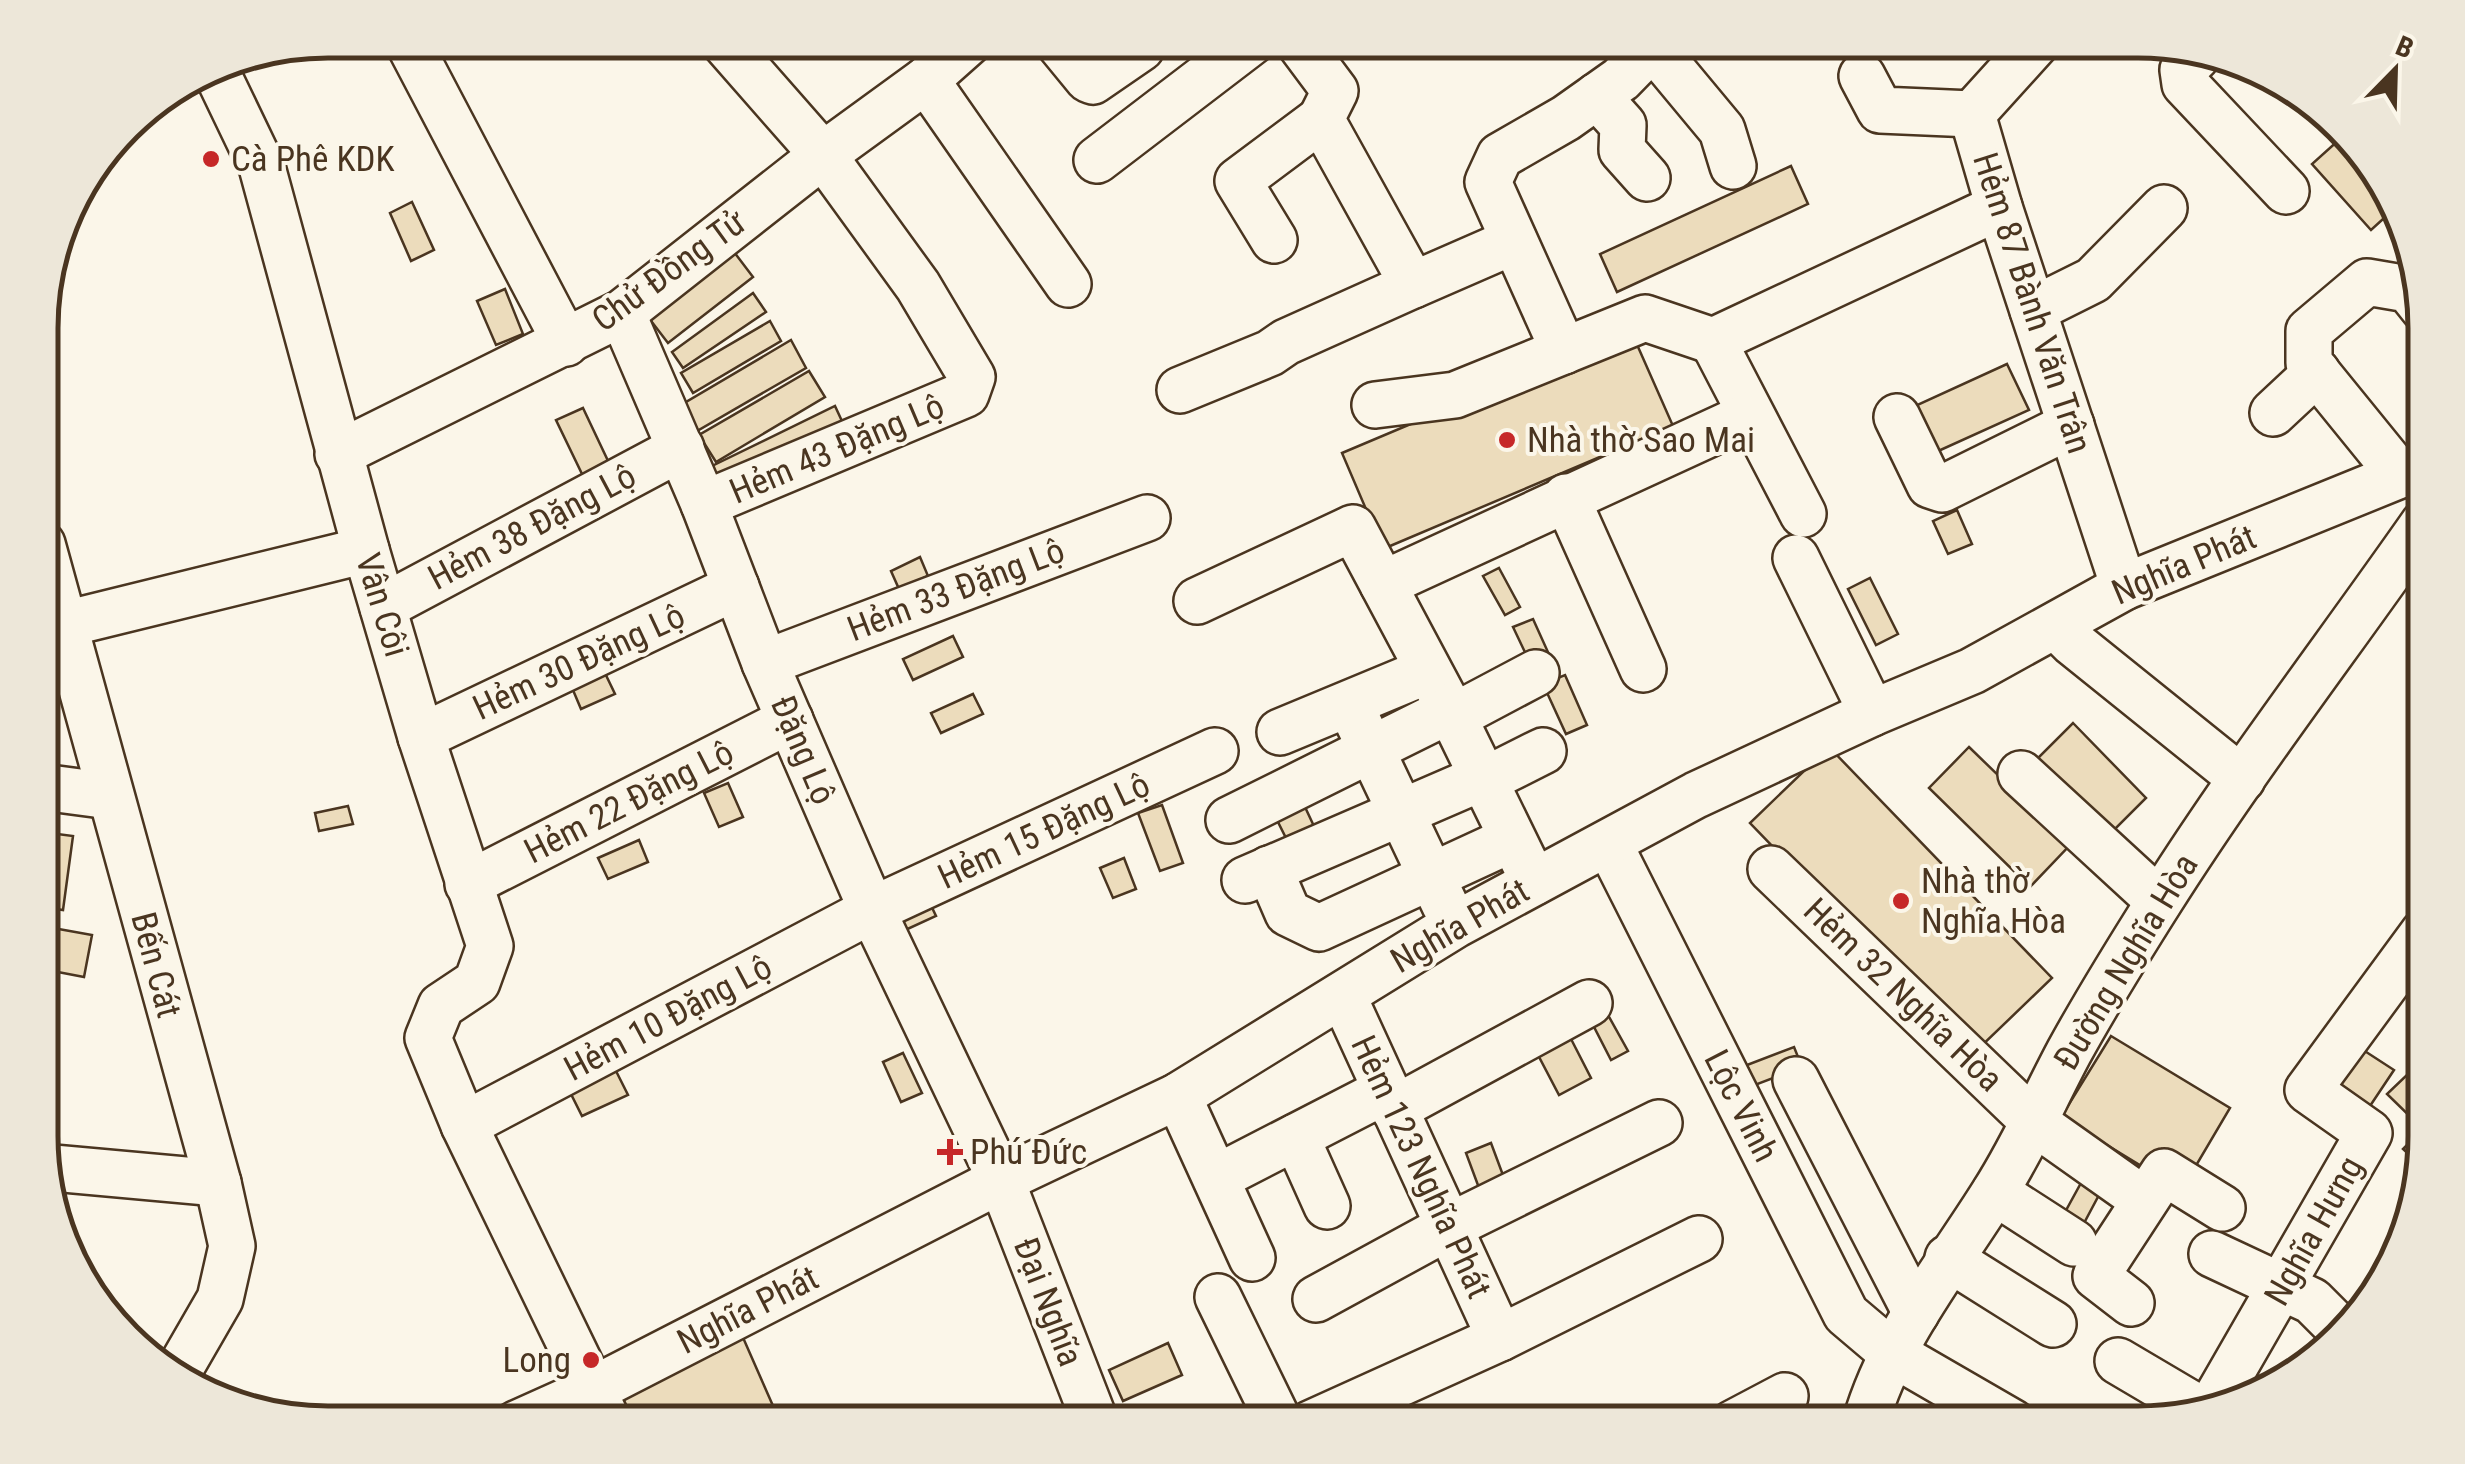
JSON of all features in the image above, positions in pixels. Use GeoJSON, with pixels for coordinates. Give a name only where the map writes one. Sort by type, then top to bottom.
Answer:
{"type":"FeatureCollection","features":[{"type":"Feature","properties":{"kind":"street"},"geometry":{"type":"LineString","coordinates":[[417,58],[566,344]]}},
{"type":"Feature","properties":{"kind":"street"},"geometry":{"type":"LineString","coordinates":[[738,58],[823,154]]}},
{"type":"Feature","properties":{"kind":"street","name":"Chử Đồng Tử"},"geometry":{"type":"LineString","coordinates":[[338,454],[622,314],[950,58]]}},
{"type":"Feature","properties":{"kind":"street"},"geometry":{"type":"LineString","coordinates":[[1071,58],[1093,80],[1126,58]]}},
{"type":"Feature","properties":{"kind":"street"},"geometry":{"type":"LineString","coordinates":[[1097,160],[1230,58]]}},
{"type":"Feature","properties":{"kind":"street"},"geometry":{"type":"LineString","coordinates":[[1274,240],[1238,181],[1321,120],[1335,91],[1310,58]]}},
{"type":"Feature","properties":{"kind":"street"},"geometry":{"type":"LineString","coordinates":[[1564,351],[1488,182],[1500,156],[1597,96],[1641,58]]}},
{"type":"Feature","properties":{"kind":"street"},"geometry":{"type":"LineString","coordinates":[[1667,58],[1722,130],[1733,166]]}},
{"type":"Feature","properties":{"kind":"street","name":"Hẻm 87 Bành Văn Trân"},"geometry":{"type":"LineString","coordinates":[[2023,58],[1972,114],[2124,587]]}},
{"type":"Feature","properties":{"kind":"street"},"geometry":{"type":"LineString","coordinates":[[2190,63],[2183,70],[2185,84],[2286,191]]}},
{"type":"Feature","properties":{"kind":"street"},"geometry":{"type":"LineString","coordinates":[[1862,76],[1880,110],[1972,114]]}},
{"type":"Feature","properties":{"kind":"street","name":"Vân Côi"},"geometry":{"type":"LineString","coordinates":[[220,80],[262,167],[366,550],[421,737],[490,946],[477,982],[441,1006],[428,1038],[464,1125],[601,1406]]}},
{"type":"Feature","properties":{"kind":"street"},"geometry":{"type":"LineString","coordinates":[[926,80],[1068,284]]}},
{"type":"Feature","properties":{"kind":"street"},"geometry":{"type":"LineString","coordinates":[[1597,96],[1623,125],[1622,150],[1647,178]]}},
{"type":"Feature","properties":{"kind":"street"},"geometry":{"type":"LineString","coordinates":[[1321,120],[1413,285]]}},
{"type":"Feature","properties":{"kind":"street","name":"Hẻm 43 Đặng Lộ"},"geometry":{"type":"LineString","coordinates":[[704,504],[966,394],[972,377],[918,286],[823,154]]}},
{"type":"Feature","properties":{"kind":"street"},"geometry":{"type":"LineString","coordinates":[[1375,405],[1456,395],[1645,318],[1713,341],[1999,207]]}},
{"type":"Feature","properties":{"kind":"street"},"geometry":{"type":"LineString","coordinates":[[2033,310],[2093,280],[2164,208]]}},
{"type":"Feature","properties":{"kind":"street"},"geometry":{"type":"LineString","coordinates":[[1180,390],[1270,354],[1286,342],[1514,241]]}},
{"type":"Feature","properties":{"kind":"street"},"geometry":{"type":"LineString","coordinates":[[2405,295],[2367,282],[2309,331],[2309,364],[2407,468]]}},
{"type":"Feature","properties":{"kind":"street","name":"Đặng Lộ"},"geometry":{"type":"LineString","coordinates":[[622,314],[872,910],[1001,1180]]}},
{"type":"Feature","properties":{"kind":"street"},"geometry":{"type":"LineString","coordinates":[[1713,341],[1802,514]]}},
{"type":"Feature","properties":{"kind":"street"},"geometry":{"type":"LineString","coordinates":[[2272,413],[2317,372]]}},
{"type":"Feature","properties":{"kind":"street"},"geometry":{"type":"LineString","coordinates":[[1383,584],[1750,415]]}},
{"type":"Feature","properties":{"kind":"street"},"geometry":{"type":"LineString","coordinates":[[1897,418],[1930,485],[1942,489],[2071,425]]}},
{"type":"Feature","properties":{"kind":"street","name":"Hẻm 38 Đặng Lộ"},"geometry":{"type":"LineString","coordinates":[[384,606],[681,448]]}},
{"type":"Feature","properties":{"kind":"street","name":"Nghĩa Phát"},"geometry":{"type":"LineString","coordinates":[[603,1406],[1001,1180],[1178,1096],[1455,925],[1696,795],[1972,671],[2124,587],[2407,475]]}},
{"type":"Feature","properties":{"kind":"street"},"geometry":{"type":"LineString","coordinates":[[1566,497],[1643,669]]}},
{"type":"Feature","properties":{"kind":"street","name":"Hẻm 33 Đặng Lộ"},"geometry":{"type":"LineString","coordinates":[[765,662],[1147,518]]}},
{"type":"Feature","properties":{"kind":"street"},"geometry":{"type":"LineString","coordinates":[[1197,601],[1353,528],[1452,714],[1534,882]]}},
{"type":"Feature","properties":{"kind":"street"},"geometry":{"type":"LineString","coordinates":[[66,624],[366,550]]}},
{"type":"Feature","properties":{"kind":"street","name":"Đường Nghĩa Hòa"},"geometry":{"type":"LineString","coordinates":[[1872,1406],[1892,1354],[1948,1258],[1995,1192],[2069,1052],[2159,901],[2242,779],[2407,557]]}},
{"type":"Feature","properties":{"kind":"street"},"geometry":{"type":"LineString","coordinates":[[1796,558],[1872,713]]}},
{"type":"Feature","properties":{"kind":"street","name":"Hẻm 30 Đặng Lộ"},"geometry":{"type":"LineString","coordinates":[[421,737],[736,587]]}},
{"type":"Feature","properties":{"kind":"street","name":"Bến Cát"},"geometry":{"type":"LineString","coordinates":[[58,597],[218,1182],[232,1246],[220,1299],[182,1364]]}},
{"type":"Feature","properties":{"kind":"street"},"geometry":{"type":"LineString","coordinates":[[2056,626],[2073,644],[2242,779]]}},
{"type":"Feature","properties":{"kind":"street"},"geometry":{"type":"LineString","coordinates":[[1280,732],[1427,670]]}},
{"type":"Feature","properties":{"kind":"street"},"geometry":{"type":"LineString","coordinates":[[1230,820],[1370,749],[1536,673]]}},
{"type":"Feature","properties":{"kind":"street"},"geometry":{"type":"LineString","coordinates":[[1350,705],[1455,925]]}},
{"type":"Feature","properties":{"kind":"street","name":"Hẻm 22 Đặng Lộ"},"geometry":{"type":"LineString","coordinates":[[468,884],[790,720]]}},
{"type":"Feature","properties":{"kind":"street","name":"Hẻm 15 Đặng Lộ"},"geometry":{"type":"LineString","coordinates":[[872,910],[1216,751]]}},
{"type":"Feature","properties":{"kind":"street"},"geometry":{"type":"LineString","coordinates":[[1512,839],[1319,928],[1288,913],[1257,874],[1543,751]]}},
{"type":"Feature","properties":{"kind":"street"},"geometry":{"type":"LineString","coordinates":[[2021,774],[2159,901]]}},
{"type":"Feature","properties":{"kind":"street"},"geometry":{"type":"LineString","coordinates":[[58,789],[110,796]]}},
{"type":"Feature","properties":{"kind":"street","name":"Lộc Vinh"},"geometry":{"type":"LineString","coordinates":[[1609,844],[1846,1314],[1892,1354],[1982,1406]]}},
{"type":"Feature","properties":{"kind":"street","name":"Hẻm 32 Nghĩa Hòa"},"geometry":{"type":"LineString","coordinates":[[1772,869],[2034,1122],[2144,1200]]}},
{"type":"Feature","properties":{"kind":"street","name":"Hẻm 10 Đặng Lộ"},"geometry":{"type":"LineString","coordinates":[[464,1125],[872,910]]}},
{"type":"Feature","properties":{"kind":"street","name":"Nghĩa Hưng"},"geometry":{"type":"LineString","coordinates":[[2220,1393],[2369,1133],[2308,1090],[2407,962]]}},
{"type":"Feature","properties":{"kind":"street","name":"Hẻm 123 Nghĩa Phát"},"geometry":{"type":"LineString","coordinates":[[1343,996],[1500,1338]]}},
{"type":"Feature","properties":{"kind":"street"},"geometry":{"type":"LineString","coordinates":[[1216,1178],[1296,1136],[1389,1100],[1589,1003]]}},
{"type":"Feature","properties":{"kind":"street"},"geometry":{"type":"LineString","coordinates":[[1796,1080],[1916,1314]]}},
{"type":"Feature","properties":{"kind":"street"},"geometry":{"type":"LineString","coordinates":[[1178,1096],[1252,1258]]}},
{"type":"Feature","properties":{"kind":"street"},"geometry":{"type":"LineString","coordinates":[[1316,1299],[1659,1122]]}},
{"type":"Feature","properties":{"kind":"street"},"geometry":{"type":"LineString","coordinates":[[1296,1136],[1327,1206]]}},
{"type":"Feature","properties":{"kind":"street"},"geometry":{"type":"LineString","coordinates":[[60,1169],[218,1182]]}},
{"type":"Feature","properties":{"kind":"street"},"geometry":{"type":"LineString","coordinates":[[2131,1302],[2096,1276],[2164,1172],[2222,1208]]}},
{"type":"Feature","properties":{"kind":"street","name":"Đại Nghĩa"},"geometry":{"type":"LineString","coordinates":[[1001,1180],[1089,1406]]}},
{"type":"Feature","properties":{"kind":"street"},"geometry":{"type":"LineString","coordinates":[[1995,1192],[2074,1244]]}},
{"type":"Feature","properties":{"kind":"street","name":"Hẻm 123 Nghĩa Phát"},"geometry":{"type":"LineString","coordinates":[[1350,1406],[1500,1338],[1699,1239]]}},
{"type":"Feature","properties":{"kind":"street"},"geometry":{"type":"LineString","coordinates":[[2212,1254],[2312,1301],[2333,1322]]}},
{"type":"Feature","properties":{"kind":"street"},"geometry":{"type":"LineString","coordinates":[[1948,1258],[2053,1324]]}},
{"type":"Feature","properties":{"kind":"street"},"geometry":{"type":"LineString","coordinates":[[1218,1297],[1271,1406]]}},
{"type":"Feature","properties":{"kind":"street"},"geometry":{"type":"LineString","coordinates":[[2118,1361],[2186,1401]]}},
{"type":"Feature","properties":{"kind":"street"},"geometry":{"type":"LineString","coordinates":[[1765,1406],[1784,1396]]}},
{"type":"Feature","properties":{"kind":"building"},"geometry":{"type":"Polygon","coordinates":[[[2334,144],[2352,163],[2384,218],[2371,230],[2312,164],[2334,144]]]}},
{"type":"Feature","properties":{"kind":"building"},"geometry":{"type":"Polygon","coordinates":[[[1791,166],[1808,204],[1617,292],[1600,254],[1791,166]]]}},
{"type":"Feature","properties":{"kind":"building"},"geometry":{"type":"Polygon","coordinates":[[[412,202],[434,250],[411,261],[390,213],[412,202]]]}},
{"type":"Feature","properties":{"kind":"building"},"geometry":{"type":"Polygon","coordinates":[[[731,248],[753,277],[668,343],[645,313],[731,248]]]}},
{"type":"Feature","properties":{"kind":"building"},"geometry":{"type":"Polygon","coordinates":[[[505,289],[523,334],[496,345],[477,301],[505,289]]]}},
{"type":"Feature","properties":{"kind":"building"},"geometry":{"type":"Polygon","coordinates":[[[753,293],[766,312],[683,368],[672,352],[753,293]]]}},
{"type":"Feature","properties":{"kind":"building"},"geometry":{"type":"Polygon","coordinates":[[[770,321],[781,341],[693,393],[681,373],[770,321]]]}},
{"type":"Feature","properties":{"kind":"building","name":"Nhà thờ Sao Mai"},"geometry":{"type":"Polygon","coordinates":[[[1631,331],[1673,426],[1383,549],[1342,453],[1631,331]]]}},
{"type":"Feature","properties":{"kind":"building"},"geometry":{"type":"Polygon","coordinates":[[[791,340],[806,368],[697,431],[681,405],[791,340]]]}},
{"type":"Feature","properties":{"kind":"building"},"geometry":{"type":"Polygon","coordinates":[[[2007,364],[2029,410],[1925,457],[1904,411],[2007,364]]]}},
{"type":"Feature","properties":{"kind":"building"},"geometry":{"type":"Polygon","coordinates":[[[809,371],[825,397],[716,462],[699,435],[809,371]]]}},
{"type":"Feature","properties":{"kind":"building"},"geometry":{"type":"Polygon","coordinates":[[[835,406],[847,432],[725,491],[712,466],[835,406]]]}},
{"type":"Feature","properties":{"kind":"building"},"geometry":{"type":"Polygon","coordinates":[[[583,408],[609,463],[583,476],[556,420],[583,408]]]}},
{"type":"Feature","properties":{"kind":"building"},"geometry":{"type":"Polygon","coordinates":[[[1957,510],[1972,544],[1948,554],[1933,521],[1957,510]]]}},
{"type":"Feature","properties":{"kind":"building"},"geometry":{"type":"Polygon","coordinates":[[[920,557],[928,576],[899,589],[891,571],[920,557]]]}},
{"type":"Feature","properties":{"kind":"building"},"geometry":{"type":"Polygon","coordinates":[[[1499,568],[1520,607],[1505,615],[1483,576],[1499,568]]]}},
{"type":"Feature","properties":{"kind":"building"},"geometry":{"type":"Polygon","coordinates":[[[1870,578],[1898,634],[1876,645],[1848,589],[1870,578]]]}},
{"type":"Feature","properties":{"kind":"building"},"geometry":{"type":"Polygon","coordinates":[[[1533,619],[1552,661],[1533,669],[1513,627],[1533,619]]]}},
{"type":"Feature","properties":{"kind":"building"},"geometry":{"type":"Polygon","coordinates":[[[953,636],[963,657],[913,680],[903,659],[953,636]]]}},
{"type":"Feature","properties":{"kind":"building"},"geometry":{"type":"Polygon","coordinates":[[[603,669],[615,694],[581,709],[570,683],[603,669]]]}},
{"type":"Feature","properties":{"kind":"building"},"geometry":{"type":"Polygon","coordinates":[[[1565,675],[1587,725],[1566,734],[1543,684],[1565,675]]]}},
{"type":"Feature","properties":{"kind":"building"},"geometry":{"type":"Polygon","coordinates":[[[973,694],[983,714],[941,733],[931,713],[973,694]]]}},
{"type":"Feature","properties":{"kind":"building"},"geometry":{"type":"Polygon","coordinates":[[[2073,723],[2146,798],[2110,834],[2036,760],[2073,723]]]}},
{"type":"Feature","properties":{"kind":"building","name":"Nhà thờ Nghĩa Hòa"},"geometry":{"type":"Polygon","coordinates":[[[1829,747],[2052,978],[1973,1054],[1750,823],[1829,747]]]}},
{"type":"Feature","properties":{"kind":"building"},"geometry":{"type":"Polygon","coordinates":[[[1969,747],[2070,845],[2030,887],[1929,788],[1969,747]]]}},
{"type":"Feature","properties":{"kind":"building"},"geometry":{"type":"Polygon","coordinates":[[[728,783],[743,817],[719,827],[704,793],[728,783]]]}},
{"type":"Feature","properties":{"kind":"building"},"geometry":{"type":"Polygon","coordinates":[[[1162,805],[1183,863],[1160,871],[1138,813],[1162,805]]]}},
{"type":"Feature","properties":{"kind":"building"},"geometry":{"type":"Polygon","coordinates":[[[348,806],[353,824],[319,831],[315,813],[348,806]]]}},
{"type":"Feature","properties":{"kind":"building"},"geometry":{"type":"Polygon","coordinates":[[[1305,807],[1319,837],[1292,850],[1277,820],[1305,807]]]}},
{"type":"Feature","properties":{"kind":"building"},"geometry":{"type":"Polygon","coordinates":[[[58,834],[73,836],[63,910],[58,909],[58,834]]]}},
{"type":"Feature","properties":{"kind":"building"},"geometry":{"type":"Polygon","coordinates":[[[639,840],[648,862],[608,879],[598,858],[639,840]]]}},
{"type":"Feature","properties":{"kind":"building"},"geometry":{"type":"Polygon","coordinates":[[[1124,858],[1136,889],[1113,898],[1100,868],[1124,858]]]}},
{"type":"Feature","properties":{"kind":"building"},"geometry":{"type":"Polygon","coordinates":[[[925,893],[936,916],[901,932],[891,909],[925,893]]]}},
{"type":"Feature","properties":{"kind":"building"},"geometry":{"type":"Polygon","coordinates":[[[58,929],[92,935],[84,977],[58,972],[58,929]]]}},
{"type":"Feature","properties":{"kind":"building"},"geometry":{"type":"Polygon","coordinates":[[[1608,1015],[1628,1051],[1611,1060],[1592,1023],[1608,1015]]]}},
{"type":"Feature","properties":{"kind":"building"},"geometry":{"type":"Polygon","coordinates":[[[2111,1036],[2230,1108],[2194,1169],[2162,1149],[2148,1170],[2061,1117],[2111,1036]]]}},
{"type":"Feature","properties":{"kind":"building"},"geometry":{"type":"Polygon","coordinates":[[[1570,1037],[1591,1078],[1559,1095],[1537,1053],[1570,1037]]]}},
{"type":"Feature","properties":{"kind":"building"},"geometry":{"type":"Polygon","coordinates":[[[2357,1046],[2394,1070],[2366,1112],[2330,1089],[2357,1046]]]}},
{"type":"Feature","properties":{"kind":"building"},"geometry":{"type":"Polygon","coordinates":[[[1794,1047],[1802,1067],[1755,1085],[1747,1065],[1794,1047]]]}},
{"type":"Feature","properties":{"kind":"building"},"geometry":{"type":"Polygon","coordinates":[[[903,1053],[922,1093],[901,1102],[883,1062],[903,1053]]]}},
{"type":"Feature","properties":{"kind":"building"},"geometry":{"type":"Polygon","coordinates":[[[613,1065],[628,1095],[582,1116],[567,1086],[613,1065]]]}},
{"type":"Feature","properties":{"kind":"building"},"geometry":{"type":"Polygon","coordinates":[[[2407,1075],[2407,1113],[2387,1094],[2407,1075]]]}},
{"type":"Feature","properties":{"kind":"building"},"geometry":{"type":"Polygon","coordinates":[[[1491,1143],[1510,1194],[1485,1204],[1466,1153],[1491,1143]]]}},
{"type":"Feature","properties":{"kind":"building"},"geometry":{"type":"Polygon","coordinates":[[[2081,1183],[2100,1193],[2083,1225],[2064,1214],[2081,1183]]]}},
{"type":"Feature","properties":{"kind":"building"},"geometry":{"type":"Polygon","coordinates":[[[741,1333],[773,1406],[615,1406],[608,1391],[741,1333]]]}},
{"type":"Feature","properties":{"kind":"building"},"geometry":{"type":"Polygon","coordinates":[[[1168,1343],[1182,1375],[1123,1401],[1109,1370],[1168,1343]]]}},
{"type":"Feature","properties":{"kind":"place","name":"Cà Phê KDK"},"geometry":{"type":"Point","coordinates":[211,159]}},
{"type":"Feature","properties":{"kind":"place","name":"Nhà thờ Sao Mai"},"geometry":{"type":"Point","coordinates":[1507,440]}},
{"type":"Feature","properties":{"kind":"place","name":"Nhà thờ Nghĩa Hòa"},"geometry":{"type":"Point","coordinates":[1901,901]}},
{"type":"Feature","properties":{"kind":"place","name":"Phú Đức"},"geometry":{"type":"Point","coordinates":[950,1152]}},
{"type":"Feature","properties":{"kind":"place","name":"Long"},"geometry":{"type":"Point","coordinates":[591,1360]}}]}
